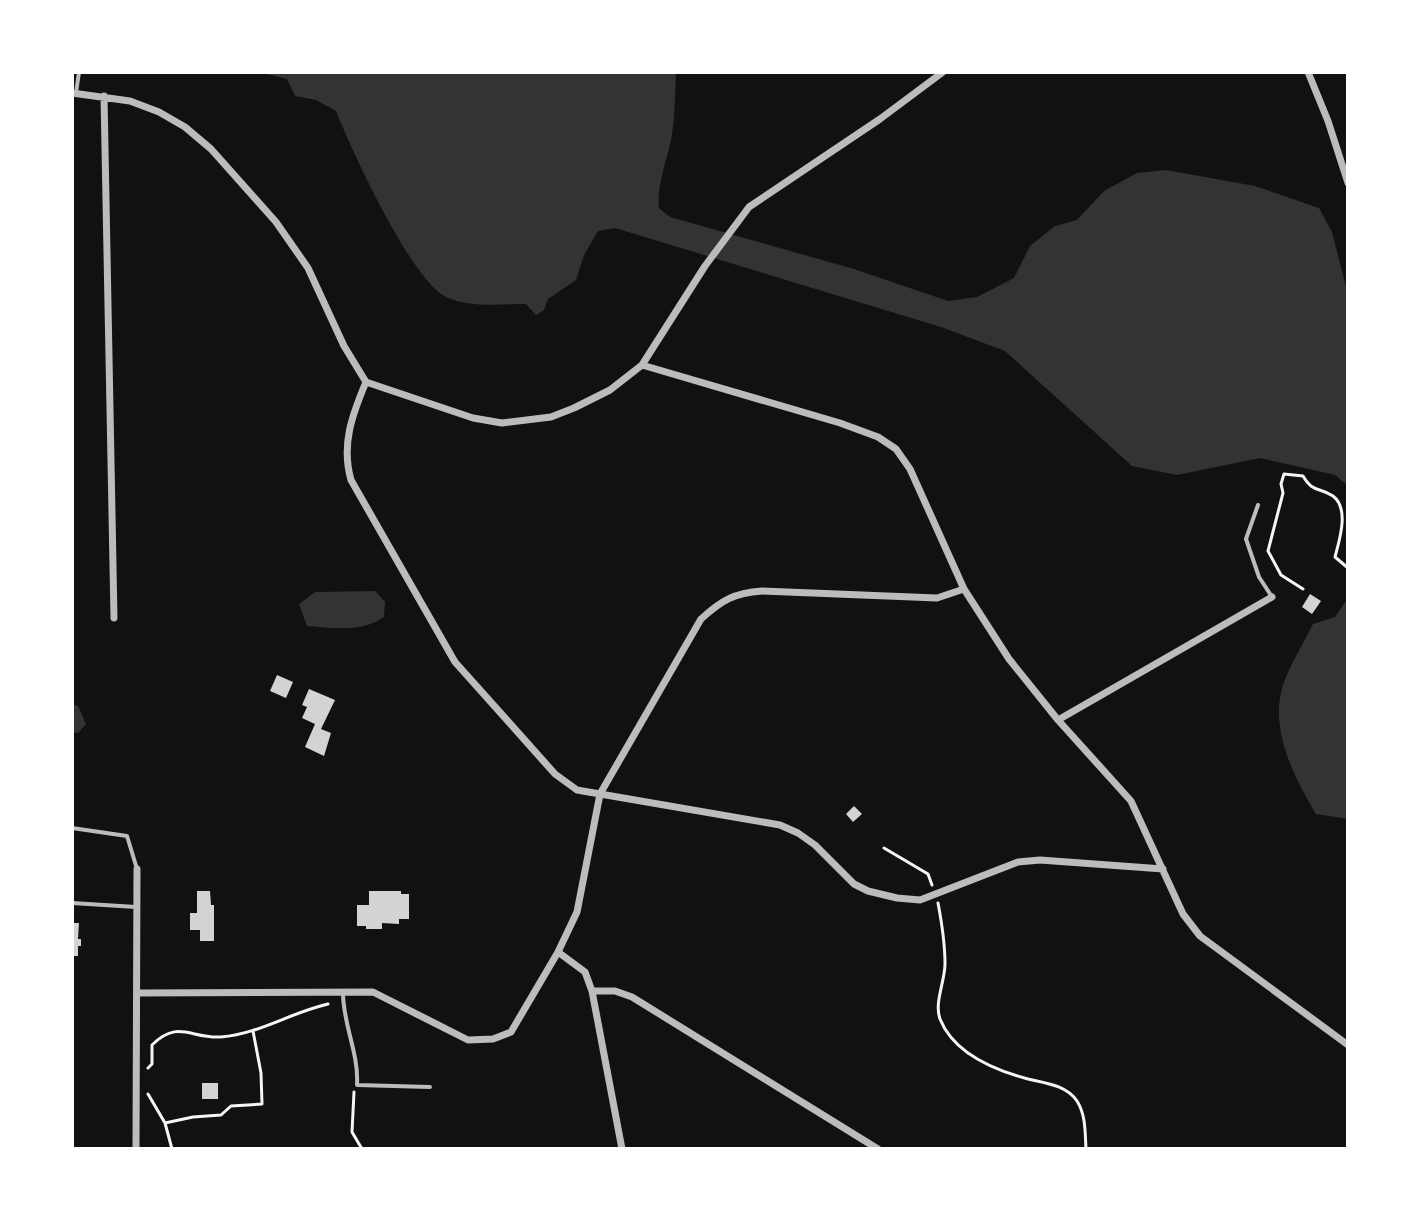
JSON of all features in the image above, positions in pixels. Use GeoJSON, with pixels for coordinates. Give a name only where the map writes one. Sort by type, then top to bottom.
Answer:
{"type":"FeatureCollection","features":[{"type":"Feature","properties":{"kind":"street"},"geometry":{"type":"LineString","coordinates":[[74,93],[130,101],[159,112],[185,127],[211,149],[276,222],[308,268],[344,346],[366,382],[473,418],[502,423],[551,417],[574,408],[610,390],[642,365],[705,266],[749,207],[880,119],[943,72]]}},
{"type":"Feature","properties":{"kind":"street"},"geometry":{"type":"LineString","coordinates":[[1308,72],[1347,172],[1348,183]]}},
{"type":"Feature","properties":{"kind":"street"},"geometry":{"type":"LineString","coordinates":[[104,96],[114,618]]}},
{"type":"Feature","properties":{"kind":"street"},"geometry":{"type":"LineString","coordinates":[[642,365],[840,423],[878,437],[896,449],[910,469],[964,589],[1009,659],[1058,720],[1131,801],[1183,914],[1200,936],[1348,1045]]}},
{"type":"Feature","properties":{"kind":"street"},"geometry":{"type":"LineString","coordinates":[[366,382],[347,438],[347,465],[359,494],[455,662],[555,774],[577,790],[780,825],[815,845],[854,884],[897,898],[920,900],[1018,862],[1040,860],[1163,869]]}},
{"type":"Feature","properties":{"kind":"street"},"geometry":{"type":"LineString","coordinates":[[137,993],[373,992],[468,1040],[493,1039],[511,1032],[558,952],[577,912],[600,794],[701,619],[720,603],[741,593],[762,591],[937,598],[964,589]]}},
{"type":"Feature","properties":{"kind":"street"},"geometry":{"type":"LineString","coordinates":[[1058,720],[1272,597]]}},
{"type":"Feature","properties":{"kind":"street"},"geometry":{"type":"LineString","coordinates":[[136,1149],[137,869]]}},
{"type":"Feature","properties":{"kind":"street"},"geometry":{"type":"LineString","coordinates":[[558,952],[585,972],[592,991],[622,1149]]}},
{"type":"Feature","properties":{"kind":"street"},"geometry":{"type":"LineString","coordinates":[[592,991],[615,991],[632,997],[878,1149]]}},
{"type":"Feature","properties":{"kind":"lane"},"geometry":{"type":"LineString","coordinates":[[74,93],[79,72]]}},
{"type":"Feature","properties":{"kind":"lane"},"geometry":{"type":"LineString","coordinates":[[1258,505],[1246,539],[1259,577],[1272,597]]}},
{"type":"Feature","properties":{"kind":"lane"},"geometry":{"type":"LineString","coordinates":[[72,828],[127,836],[137,869]]}},
{"type":"Feature","properties":{"kind":"lane"},"geometry":{"type":"LineString","coordinates":[[72,903],[136,907]]}},
{"type":"Feature","properties":{"kind":"lane"},"geometry":{"type":"LineString","coordinates":[[343,991],[345,1018],[358,1070],[357,1085],[430,1087]]}},
{"type":"Feature","properties":{"kind":"path"},"geometry":{"type":"LineString","coordinates":[[1303,589],[1281,575],[1268,551],[1283,493],[1281,484],[1284,474],[1303,476],[1310,488],[1334,497],[1340,505],[1342,519],[1335,557],[1348,568]]}},
{"type":"Feature","properties":{"kind":"path"},"geometry":{"type":"LineString","coordinates":[[884,848],[928,874],[933,888]]}},
{"type":"Feature","properties":{"kind":"path"},"geometry":{"type":"LineString","coordinates":[[939,903],[945,968],[938,1003],[939,1017],[953,1039],[970,1057],[1024,1078],[1057,1085],[1076,1099],[1084,1120],[1086,1149]]}},
{"type":"Feature","properties":{"kind":"path"},"geometry":{"type":"LineString","coordinates":[[146,1071],[152,1064],[152,1045],[163,1033],[176,1031],[217,1037],[252,1030],[333,1003]]}},
{"type":"Feature","properties":{"kind":"path"},"geometry":{"type":"LineString","coordinates":[[165,1123],[221,1115],[231,1106],[262,1104],[260,1061],[252,1030]]}},
{"type":"Feature","properties":{"kind":"path"},"geometry":{"type":"LineString","coordinates":[[357,1085],[352,1094],[352,1132],[362,1149]]}},
{"type":"Feature","properties":{"kind":"path"},"geometry":{"type":"LineString","coordinates":[[145,1090],[165,1123],[172,1149]]}},
{"type":"Feature","properties":{"kind":"shaded area"},"geometry":{"type":"Polygon","coordinates":[[[259,72],[676,72],[673,127],[661,181],[659,208],[670,217],[854,269],[948,301],[977,297],[1014,278],[1030,246],[1055,226],[1077,220],[1104,191],[1137,173],[1166,170],[1255,186],[1319,208],[1332,232],[1348,295],[1348,486],[1335,475],[1260,458],[1177,475],[1132,466],[1005,351],[941,327],[615,228],[598,231],[584,255],[576,280],[548,299],[544,310],[536,315],[526,304],[475,304],[446,297],[432,286],[400,241],[368,182],[336,111],[316,100],[295,96],[287,79],[259,72]]]}},
{"type":"Feature","properties":{"kind":"shaded area"},"geometry":{"type":"Polygon","coordinates":[[[375,591],[385,602],[384,617],[357,627],[307,626],[299,604],[315,592],[375,591]]]}},
{"type":"Feature","properties":{"kind":"shaded area"},"geometry":{"type":"Polygon","coordinates":[[[1348,598],[1348,819],[1316,814],[1286,752],[1281,735],[1279,702],[1293,662],[1313,624],[1335,617],[1348,598]]]}},
{"type":"Feature","properties":{"kind":"shaded area"},"geometry":{"type":"Polygon","coordinates":[[[72,704],[78,706],[86,724],[78,733],[72,732],[72,704]]]}},
{"type":"Feature","properties":{"kind":"building"},"geometry":{"type":"Polygon","coordinates":[[[1310,594],[1321,601],[1312,614],[1302,607],[1310,594]]]}},
{"type":"Feature","properties":{"kind":"building"},"geometry":{"type":"Polygon","coordinates":[[[277,675],[293,682],[286,698],[270,691],[277,675]]]}},
{"type":"Feature","properties":{"kind":"building"},"geometry":{"type":"Polygon","coordinates":[[[309,689],[335,700],[321,729],[331,733],[324,756],[305,747],[315,724],[302,718],[307,707],[302,705],[309,689]]]}},
{"type":"Feature","properties":{"kind":"building"},"geometry":{"type":"Polygon","coordinates":[[[854,806],[862,814],[853,822],[846,814],[854,806]]]}},
{"type":"Feature","properties":{"kind":"building"},"geometry":{"type":"Polygon","coordinates":[[[197,891],[210,891],[211,905],[214,905],[214,941],[200,941],[200,930],[190,930],[190,913],[197,913],[197,891]]]}},
{"type":"Feature","properties":{"kind":"building"},"geometry":{"type":"Polygon","coordinates":[[[369,891],[409,894],[409,919],[399,919],[399,924],[382,923],[382,929],[357,926],[357,905],[369,905],[369,891]]]}},
{"type":"Feature","properties":{"kind":"building"},"geometry":{"type":"Polygon","coordinates":[[[72,923],[79,923],[81,946],[78,946],[78,956],[72,956],[72,923]]]}},
{"type":"Feature","properties":{"kind":"building"},"geometry":{"type":"Polygon","coordinates":[[[202,1083],[218,1083],[218,1099],[202,1099],[202,1083]]]}}]}
